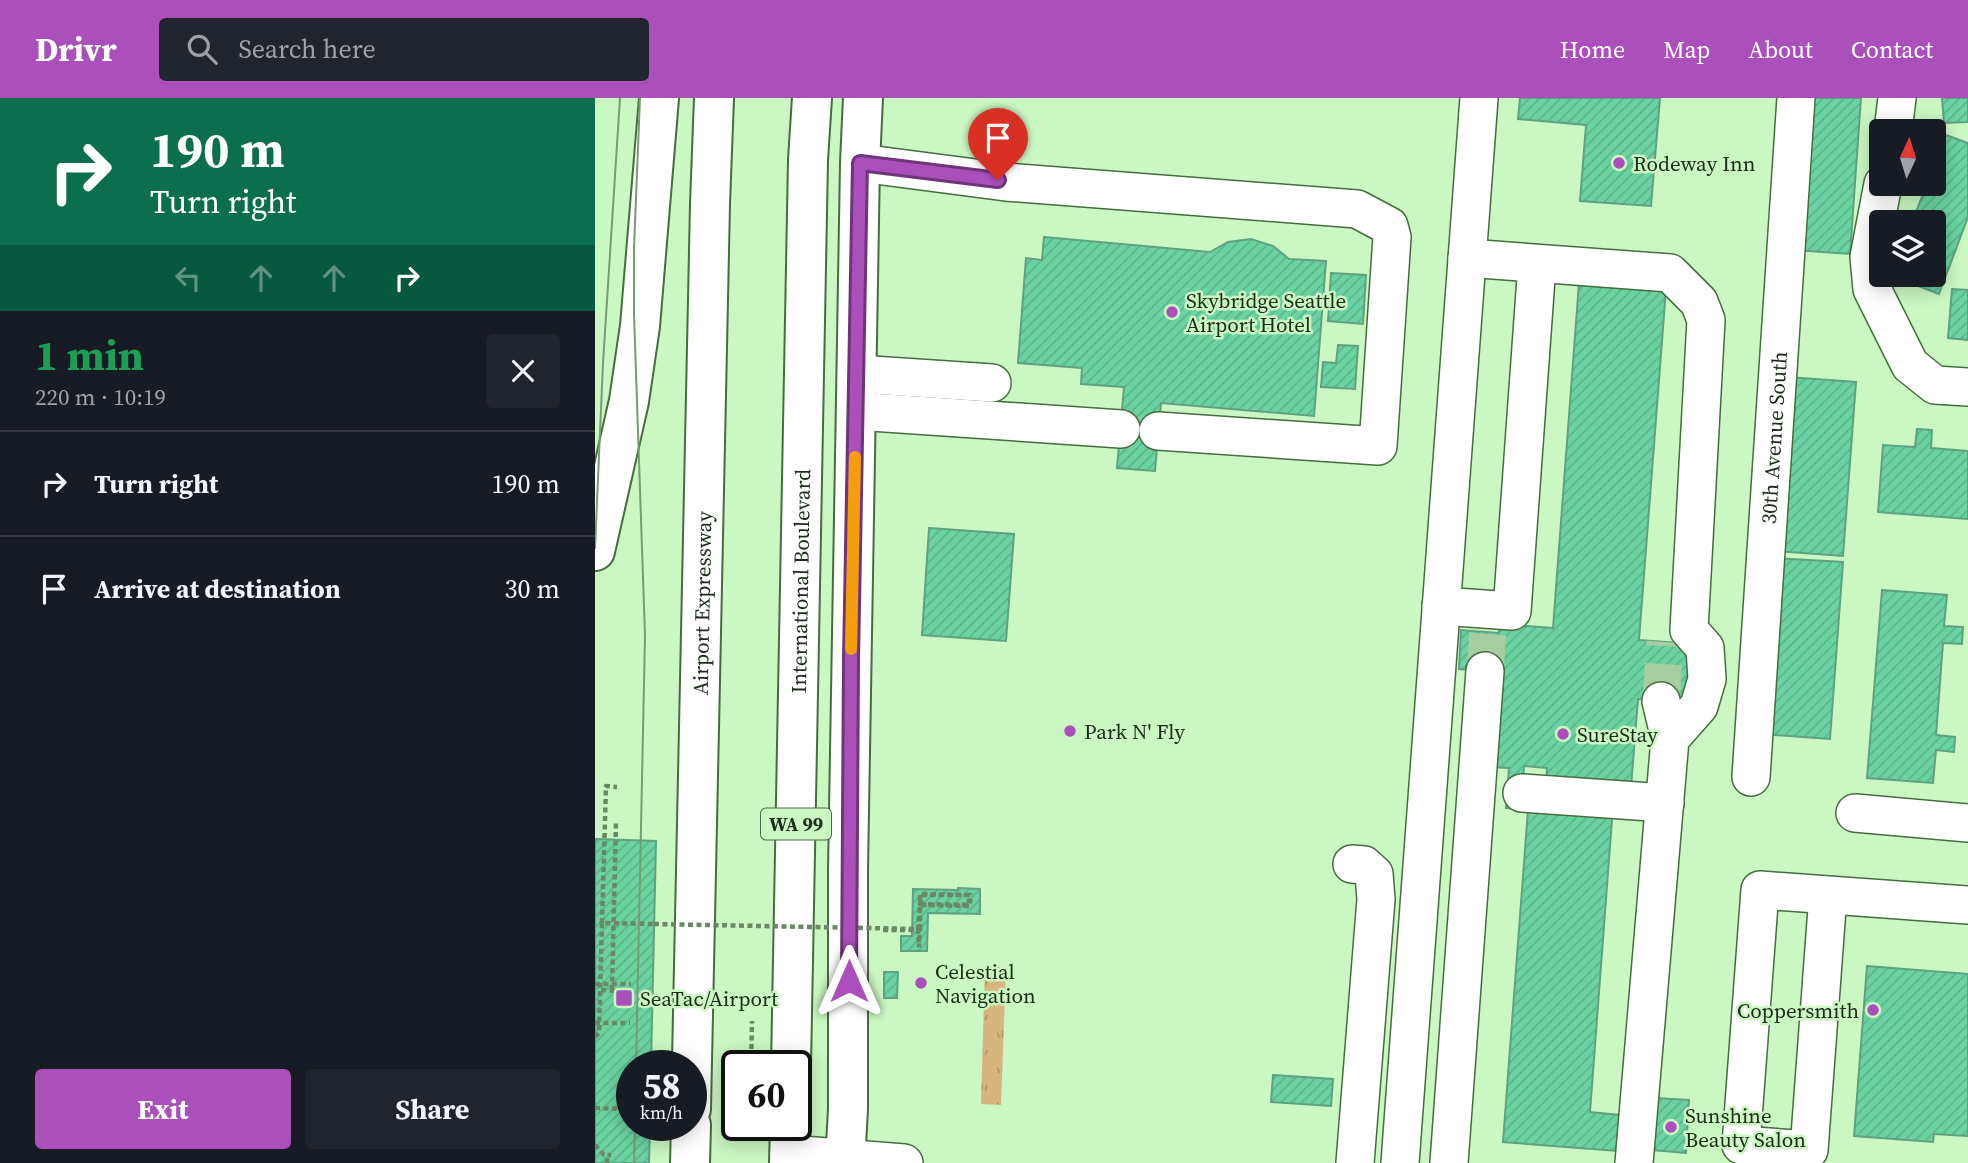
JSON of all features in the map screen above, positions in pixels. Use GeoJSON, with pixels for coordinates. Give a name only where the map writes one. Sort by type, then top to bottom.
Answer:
{"type":"FeatureCollection","features":[{"type":"Feature","properties":{"kind":"main road"},"geometry":{"type":"LineString","coordinates":[[595,551],[629,401],[641,326],[659,98]]}},
{"type":"Feature","properties":{"kind":"main road","name":"Airport Expressway"},"geometry":{"type":"LineString","coordinates":[[692,1050],[709,217],[715,98]]}},
{"type":"Feature","properties":{"kind":"main road","name":"International Boulevard"},"geometry":{"type":"LineString","coordinates":[[792,1050],[812,98]]}},
{"type":"Feature","properties":{"kind":"main road","name":"WA 99"},"geometry":{"type":"LineString","coordinates":[[845,1161],[848,1109],[848,870],[863,98]]}},
{"type":"Feature","properties":{"kind":"main road"},"geometry":{"type":"LineString","coordinates":[[809,160],[860,163]]}},
{"type":"Feature","properties":{"kind":"main road"},"geometry":{"type":"LineString","coordinates":[[690,1163],[691,1141]]}},
{"type":"Feature","properties":{"kind":"street"},"geometry":{"type":"LineString","coordinates":[[1400,1163],[1479,98]]}},
{"type":"Feature","properties":{"kind":"street","name":"30th Avenue South"},"geometry":{"type":"LineString","coordinates":[[1751,777],[1796,98]]}},
{"type":"Feature","properties":{"kind":"street"},"geometry":{"type":"LineString","coordinates":[[1894,119],[1897,98]]}},
{"type":"Feature","properties":{"kind":"street"},"geometry":{"type":"LineString","coordinates":[[860,163],[1006,181],[1357,209],[1389,226],[1392,237],[1378,446],[1158,431]]}},
{"type":"Feature","properties":{"kind":"street"},"geometry":{"type":"LineString","coordinates":[[1881,196],[1869,257],[1872,289],[1910,365],[1935,384],[1968,387]]}},
{"type":"Feature","properties":{"kind":"street"},"geometry":{"type":"LineString","coordinates":[[1467,258],[1670,273],[1699,302],[1706,320],[1677,636],[1705,648],[1707,679],[1699,706],[1670,739]]}},
{"type":"Feature","properties":{"kind":"street"},"geometry":{"type":"LineString","coordinates":[[1441,606],[1489,621],[1512,611],[1537,264]]}},
{"type":"Feature","properties":{"kind":"street"},"geometry":{"type":"LineString","coordinates":[[856,392],[993,403],[1121,429]]}},
{"type":"Feature","properties":{"kind":"street"},"geometry":{"type":"LineString","coordinates":[[1449,1163],[1502,792],[1485,671]]}},
{"type":"Feature","properties":{"kind":"street"},"geometry":{"type":"LineString","coordinates":[[1634,1163],[1670,739],[1661,701]]}},
{"type":"Feature","properties":{"kind":"street"},"geometry":{"type":"LineString","coordinates":[[1428,786],[1665,803]]}},
{"type":"Feature","properties":{"kind":"street"},"geometry":{"type":"LineString","coordinates":[[1855,813],[1968,823]]}},
{"type":"Feature","properties":{"kind":"street"},"geometry":{"type":"LineString","coordinates":[[1352,864],[1364,866],[1374,874],[1376,899],[1355,1163]]}},
{"type":"Feature","properties":{"kind":"street"},"geometry":{"type":"LineString","coordinates":[[1828,895],[1809,1150],[1749,1154],[1741,1144],[1760,890],[1968,905]]}},
{"type":"Feature","properties":{"kind":"street"},"geometry":{"type":"LineString","coordinates":[[790,1148],[845,1161],[904,1163]]}},
{"type":"Feature","properties":{"kind":"path"},"geometry":{"type":"LineString","coordinates":[[595,1037],[599,1033],[601,990],[605,786],[617,787]]}},
{"type":"Feature","properties":{"kind":"path"},"geometry":{"type":"LineString","coordinates":[[613,986],[616,823]]}},
{"type":"Feature","properties":{"kind":"path"},"geometry":{"type":"LineString","coordinates":[[919,930],[921,895],[969,895],[969,905],[920,904],[920,894],[970,895],[970,906],[920,905],[919,930],[919,947]]}},
{"type":"Feature","properties":{"kind":"path"},"geometry":{"type":"LineString","coordinates":[[602,923],[919,930]]}},
{"type":"Feature","properties":{"kind":"path"},"geometry":{"type":"LineString","coordinates":[[883,930],[919,930]]}},
{"type":"Feature","properties":{"kind":"path"},"geometry":{"type":"LineString","coordinates":[[595,984],[613,986]]}},
{"type":"Feature","properties":{"kind":"path"},"geometry":{"type":"LineString","coordinates":[[601,990],[631,984]]}},
{"type":"Feature","properties":{"kind":"path"},"geometry":{"type":"LineString","coordinates":[[751,1050],[752,1021]]}},
{"type":"Feature","properties":{"kind":"path"},"geometry":{"type":"LineString","coordinates":[[595,1023],[630,1023]]}},
{"type":"Feature","properties":{"kind":"path"},"geometry":{"type":"LineString","coordinates":[[595,1108],[616,1109]]}},
{"type":"Feature","properties":{"kind":"path"},"geometry":{"type":"LineString","coordinates":[[595,1145],[604,1155],[609,1155],[607,1163]]}},
{"type":"Feature","properties":{"kind":"green space"},"geometry":{"type":"Polygon","coordinates":[[[985,966],[1006,967],[1001,1105],[981,1104],[985,966]]]}},
{"type":"Feature","properties":{"kind":"building","name":"Rodeway Inn"},"geometry":{"type":"Polygon","coordinates":[[[1520,98],[1660,98],[1651,206],[1580,201],[1586,125],[1518,119],[1520,98]]]}},
{"type":"Feature","properties":{"kind":"building"},"geometry":{"type":"Polygon","coordinates":[[[1806,98],[1861,98],[1850,254],[1795,250],[1806,98]]]}},
{"type":"Feature","properties":{"kind":"building"},"geometry":{"type":"Polygon","coordinates":[[[1942,98],[1968,98],[1968,122],[1946,123],[1942,98]]]}},
{"type":"Feature","properties":{"kind":"building"},"geometry":{"type":"Polygon","coordinates":[[[1946,135],[1968,143],[1968,217],[1946,275],[1946,210],[1917,210],[1922,196],[1946,196],[1946,135]]]}},
{"type":"Feature","properties":{"kind":"building","name":"Skybridge Seattle Airport Hotel"},"geometry":{"type":"Polygon","coordinates":[[[1044,237],[1210,252],[1228,242],[1251,239],[1273,246],[1289,259],[1326,261],[1314,416],[1161,403],[1155,471],[1117,468],[1124,387],[1081,384],[1082,368],[1018,363],[1026,258],[1042,260],[1044,237]]]}},
{"type":"Feature","properties":{"kind":"building"},"geometry":{"type":"Polygon","coordinates":[[[1331,273],[1366,275],[1363,324],[1328,321],[1331,273]]]}},
{"type":"Feature","properties":{"kind":"building","name":"SureStay"},"geometry":{"type":"Polygon","coordinates":[[[1579,283],[1666,289],[1639,640],[1692,644],[1688,703],[1638,699],[1631,787],[1546,781],[1547,768],[1524,766],[1522,799],[1613,806],[1590,1112],[1620,1115],[1617,1151],[1503,1142],[1528,810],[1506,808],[1509,768],[1488,767],[1495,672],[1459,669],[1461,630],[1499,633],[1499,624],[1553,628],[1579,283]]]}},
{"type":"Feature","properties":{"kind":"building"},"geometry":{"type":"Polygon","coordinates":[[[1921,287],[1942,287],[1939,294],[1921,287]]]}},
{"type":"Feature","properties":{"kind":"building"},"geometry":{"type":"Polygon","coordinates":[[[1952,289],[1968,290],[1968,340],[1948,338],[1952,289]]]}},
{"type":"Feature","properties":{"kind":"building"},"geometry":{"type":"Polygon","coordinates":[[[1338,345],[1358,346],[1355,389],[1321,387],[1323,362],[1336,363],[1338,345]]]}},
{"type":"Feature","properties":{"kind":"building"},"geometry":{"type":"Polygon","coordinates":[[[1787,377],[1856,382],[1843,556],[1775,551],[1787,377]]]}},
{"type":"Feature","properties":{"kind":"building"},"geometry":{"type":"Polygon","coordinates":[[[1917,429],[1932,430],[1931,448],[1968,451],[1968,519],[1878,512],[1883,445],[1915,447],[1917,429]]]}},
{"type":"Feature","properties":{"kind":"building"},"geometry":{"type":"Polygon","coordinates":[[[929,528],[1014,534],[1006,641],[922,635],[929,528]]]}},
{"type":"Feature","properties":{"kind":"building"},"geometry":{"type":"Polygon","coordinates":[[[1774,558],[1843,562],[1830,739],[1761,734],[1774,558]]]}},
{"type":"Feature","properties":{"kind":"building"},"geometry":{"type":"Polygon","coordinates":[[[1882,590],[1947,595],[1944,626],[1963,627],[1962,644],[1943,643],[1936,735],[1955,737],[1954,752],[1936,750],[1933,783],[1867,778],[1882,590]]]}},
{"type":"Feature","properties":{"kind":"building","name":"SeaTac/Airport"},"geometry":{"type":"Polygon","coordinates":[[[595,839],[656,841],[651,1050],[616,1050],[616,1141],[650,1141],[649,1163],[595,1163],[595,839]]]}},
{"type":"Feature","properties":{"kind":"building"},"geometry":{"type":"Polygon","coordinates":[[[913,889],[980,889],[980,914],[928,913],[927,951],[901,951],[901,936],[912,936],[913,889]]]}},
{"type":"Feature","properties":{"kind":"building"},"geometry":{"type":"Polygon","coordinates":[[[1867,966],[1968,974],[1968,1136],[1934,1134],[1933,1142],[1854,1136],[1867,966]]]}},
{"type":"Feature","properties":{"kind":"building"},"geometry":{"type":"Polygon","coordinates":[[[884,972],[898,972],[897,998],[884,998],[884,972]]]}},
{"type":"Feature","properties":{"kind":"building"},"geometry":{"type":"Polygon","coordinates":[[[1273,1075],[1333,1079],[1331,1106],[1271,1102],[1273,1075]]]}},
{"type":"Feature","properties":{"kind":"building"},"geometry":{"type":"Polygon","coordinates":[[[1656,1098],[1689,1100],[1686,1153],[1652,1150],[1656,1098]]]}},
{"type":"Feature","properties":{"kind":"tunnel"},"geometry":{"type":"LineString","coordinates":[[1485,671],[1488,632]]}},
{"type":"Feature","properties":{"kind":"tunnel"},"geometry":{"type":"LineString","coordinates":[[1661,701],[1665,642]]}},
{"type":"Feature","properties":{"kind":"tram line"},"geometry":{"type":"LineString","coordinates":[[595,548],[603,363],[620,98]]}},
{"type":"Feature","properties":{"kind":"tram line"},"geometry":{"type":"LineString","coordinates":[[636,1050],[645,636],[634,314],[640,98]]}},
{"type":"Feature","properties":{"kind":"tram line"},"geometry":{"type":"LineString","coordinates":[[634,1163],[635,1141]]}},
{"type":"Feature","properties":{"kind":"slow traffic"},"geometry":{"type":"LineString","coordinates":[[851,649],[855,457]]}},
{"type":"Feature","properties":{"kind":"place","name":"Rodeway Inn"},"geometry":{"type":"Point","coordinates":[1619,163]}},
{"type":"Feature","properties":{"kind":"place","name":"Skybridge Seattle Airport Hotel"},"geometry":{"type":"Point","coordinates":[1172,312]}},
{"type":"Feature","properties":{"kind":"place","name":"Park N' Fly"},"geometry":{"type":"Point","coordinates":[1070,731]}},
{"type":"Feature","properties":{"kind":"place","name":"SureStay"},"geometry":{"type":"Point","coordinates":[1563,734]}},
{"type":"Feature","properties":{"kind":"place","name":"Celestial Navigation"},"geometry":{"type":"Point","coordinates":[921,983]}},
{"type":"Feature","properties":{"kind":"place","name":"SeaTac/Airport"},"geometry":{"type":"Point","coordinates":[624,998]}},
{"type":"Feature","properties":{"kind":"place","name":"Coppersmith"},"geometry":{"type":"Point","coordinates":[1873,1010]}},
{"type":"Feature","properties":{"kind":"place","name":"Sunshine Beauty Salon"},"geometry":{"type":"Point","coordinates":[1671,1127]}},
{"type":"Feature","properties":{"kind":"route"},"geometry":{"type":"LineString","coordinates":[[849,981],[848,870],[860,163],[998,180]]}}]}
